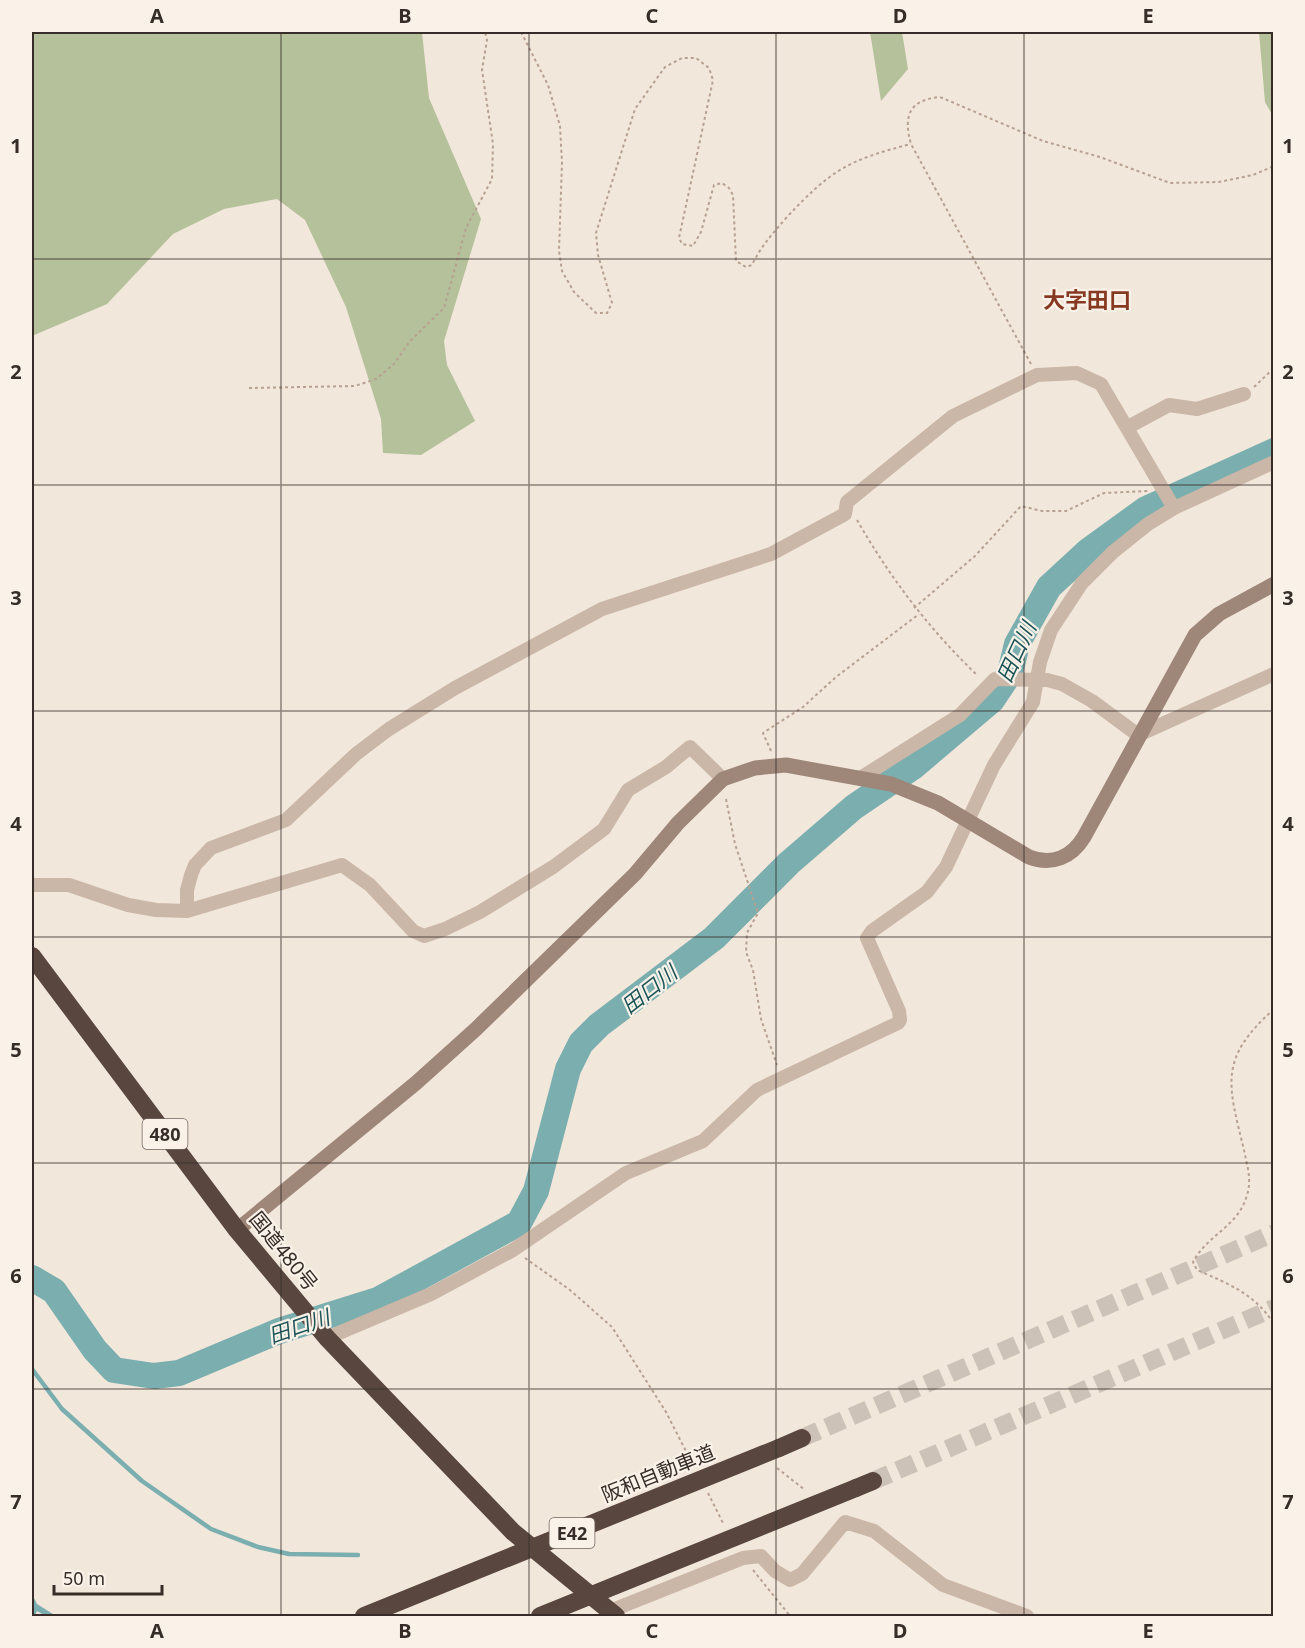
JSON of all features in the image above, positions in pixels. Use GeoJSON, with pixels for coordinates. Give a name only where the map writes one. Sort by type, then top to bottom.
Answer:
{"type":"FeatureCollection","features":[{"type":"Feature","properties":{"kind":"highway","name":"国道480号"},"geometry":{"type":"LineString","coordinates":[[32,956],[237,1230],[324,1335],[513,1532],[613,1614]]}},
{"type":"Feature","properties":{"kind":"highway","name":"阪和自動車道"},"geometry":{"type":"LineString","coordinates":[[364,1617],[802,1438]]}},
{"type":"Feature","properties":{"kind":"highway"},"geometry":{"type":"LineString","coordinates":[[540,1617],[864,1484]]}},
{"type":"Feature","properties":{"kind":"street"},"geometry":{"type":"LineString","coordinates":[[187,910],[187,890],[191,875],[195,865],[211,848],[286,820],[357,754],[389,729],[455,688],[602,609],[771,555],[845,514],[847,502],[953,416],[1037,375],[1077,373],[1101,384],[1174,508]]}},
{"type":"Feature","properties":{"kind":"street"},"geometry":{"type":"LineString","coordinates":[[1128,428],[1169,405],[1197,409],[1244,394]]}},
{"type":"Feature","properties":{"kind":"street"},"geometry":{"type":"LineString","coordinates":[[324,1335],[431,1294],[513,1250],[626,1173],[703,1141],[757,1090],[900,1020],[899,1011],[867,938],[927,892],[946,867],[994,765],[1033,702],[1030,680],[1051,630],[1071,597],[1095,568],[1131,536],[1174,508],[1274,462]]}},
{"type":"Feature","properties":{"kind":"street"},"geometry":{"type":"LineString","coordinates":[[237,1230],[416,1083],[467,1037],[635,874],[678,823],[721,780],[749,770],[774,765],[810,768],[879,781],[916,792],[1019,852],[1039,861],[1055,860],[1068,855],[1084,837],[1195,635],[1219,614],[1274,584]]}},
{"type":"Feature","properties":{"kind":"street"},"geometry":{"type":"LineString","coordinates":[[1138,735],[1274,674]]}},
{"type":"Feature","properties":{"kind":"street"},"geometry":{"type":"LineString","coordinates":[[862,777],[947,724],[968,708],[993,682],[1047,680],[1073,689],[1138,735]]}},
{"type":"Feature","properties":{"kind":"street"},"geometry":{"type":"LineString","coordinates":[[32,885],[69,885],[128,905],[156,910],[187,910],[342,866],[370,885],[413,931],[424,936],[445,929],[480,912],[553,867],[604,829],[628,790],[666,767],[690,747],[721,780]]}},
{"type":"Feature","properties":{"kind":"street"},"geometry":{"type":"LineString","coordinates":[[613,1614],[743,1558],[761,1556],[775,1571],[790,1580],[802,1574],[845,1522],[874,1531],[944,1585],[1026,1617]]}},
{"type":"Feature","properties":{"kind":"path"},"geometry":{"type":"LineString","coordinates":[[249,388],[346,387],[376,379],[394,364],[410,341],[444,308],[466,228],[492,179],[493,144],[482,70],[487,40],[484,32]]}},
{"type":"Feature","properties":{"kind":"path"},"geometry":{"type":"LineString","coordinates":[[521,32],[548,85],[560,126],[562,163],[559,251],[562,271],[574,292],[596,313],[607,313],[612,303],[598,255],[596,233],[634,109],[665,67],[682,58],[696,58],[709,68],[713,80],[679,238],[682,244],[693,246],[702,232],[714,185],[722,183],[733,195],[736,261],[746,267],[753,265],[760,247],[820,182],[839,168],[878,152],[911,144]]}},
{"type":"Feature","properties":{"kind":"path"},"geometry":{"type":"LineString","coordinates":[[1037,375],[911,144],[906,126],[908,116],[914,106],[928,98],[940,97],[1044,141],[1100,157],[1170,183],[1219,182],[1253,175],[1274,165]]}},
{"type":"Feature","properties":{"kind":"path"},"geometry":{"type":"LineString","coordinates":[[1244,394],[1274,368]]}},
{"type":"Feature","properties":{"kind":"path"},"geometry":{"type":"LineString","coordinates":[[914,608],[975,556],[1021,506],[1041,511],[1066,511],[1104,493],[1150,490],[1161,484]]}},
{"type":"Feature","properties":{"kind":"path"},"geometry":{"type":"LineString","coordinates":[[847,502],[877,554],[914,608],[949,649],[993,682]]}},
{"type":"Feature","properties":{"kind":"path"},"geometry":{"type":"LineString","coordinates":[[774,765],[763,733],[804,707],[836,677],[919,614]]}},
{"type":"Feature","properties":{"kind":"path"},"geometry":{"type":"LineString","coordinates":[[721,780],[735,844],[758,913],[747,933],[746,952],[753,970],[761,1019],[782,1078]]}},
{"type":"Feature","properties":{"kind":"path"},"geometry":{"type":"LineString","coordinates":[[1274,1009],[1259,1022],[1235,1057],[1231,1068],[1229,1091],[1249,1172],[1248,1194],[1239,1216],[1200,1249],[1193,1262],[1197,1270],[1243,1290],[1257,1301],[1274,1324]]}},
{"type":"Feature","properties":{"kind":"path"},"geometry":{"type":"LineString","coordinates":[[513,1250],[570,1290],[602,1315],[612,1327],[666,1412],[699,1476]]}},
{"type":"Feature","properties":{"kind":"path"},"geometry":{"type":"LineString","coordinates":[[704,1486],[725,1528]]}},
{"type":"Feature","properties":{"kind":"path"},"geometry":{"type":"LineString","coordinates":[[743,1558],[790,1617]]}},
{"type":"Feature","properties":{"kind":"green space"},"geometry":{"type":"Polygon","coordinates":[[[32,32],[422,32],[429,98],[481,219],[444,341],[447,365],[475,421],[421,455],[383,453],[381,419],[346,307],[305,220],[277,199],[224,209],[173,234],[107,304],[32,336],[32,32]]]}},
{"type":"Feature","properties":{"kind":"green space"},"geometry":{"type":"Polygon","coordinates":[[[870,32],[902,32],[908,69],[881,101],[870,32]]]}},
{"type":"Feature","properties":{"kind":"green space"},"geometry":{"type":"Polygon","coordinates":[[[1259,32],[1273,32],[1273,116],[1265,102],[1259,32]]]}},
{"type":"Feature","properties":{"kind":"water"},"geometry":{"type":"Polygon","coordinates":[[[34,1265],[48,1278],[45,1283],[32,1286],[32,1266],[34,1265]]]}},
{"type":"Feature","properties":{"kind":"water"},"geometry":{"type":"Polygon","coordinates":[[[32,1594],[37,1604],[56,1616],[44,1615],[37,1611],[35,1616],[32,1616],[32,1594]]]}},
{"type":"Feature","properties":{"kind":"waterway","name":"田口川"},"geometry":{"type":"LineString","coordinates":[[32,1278],[54,1291],[95,1350],[114,1370],[154,1376],[179,1373],[279,1331],[378,1300],[519,1223],[536,1191],[568,1069],[581,1043],[599,1025],[714,938],[789,863],[854,807],[913,767],[992,700],[1010,673],[1017,644],[1049,587],[1088,551],[1146,509],[1274,451]]}},
{"type":"Feature","properties":{"kind":"waterway"},"geometry":{"type":"LineString","coordinates":[[32,1369],[62,1409],[142,1481],[211,1529],[258,1547],[289,1554],[358,1555]]}},
{"type":"Feature","properties":{"kind":"tunnel"},"geometry":{"type":"LineString","coordinates":[[802,1438],[1274,1233]]}},
{"type":"Feature","properties":{"kind":"tunnel"},"geometry":{"type":"LineString","coordinates":[[873,1481],[1274,1308]]}},
{"type":"Feature","properties":{"kind":"district","name":"大字田口"},"geometry":{"type":"Point","coordinates":[1087,299]}}]}
